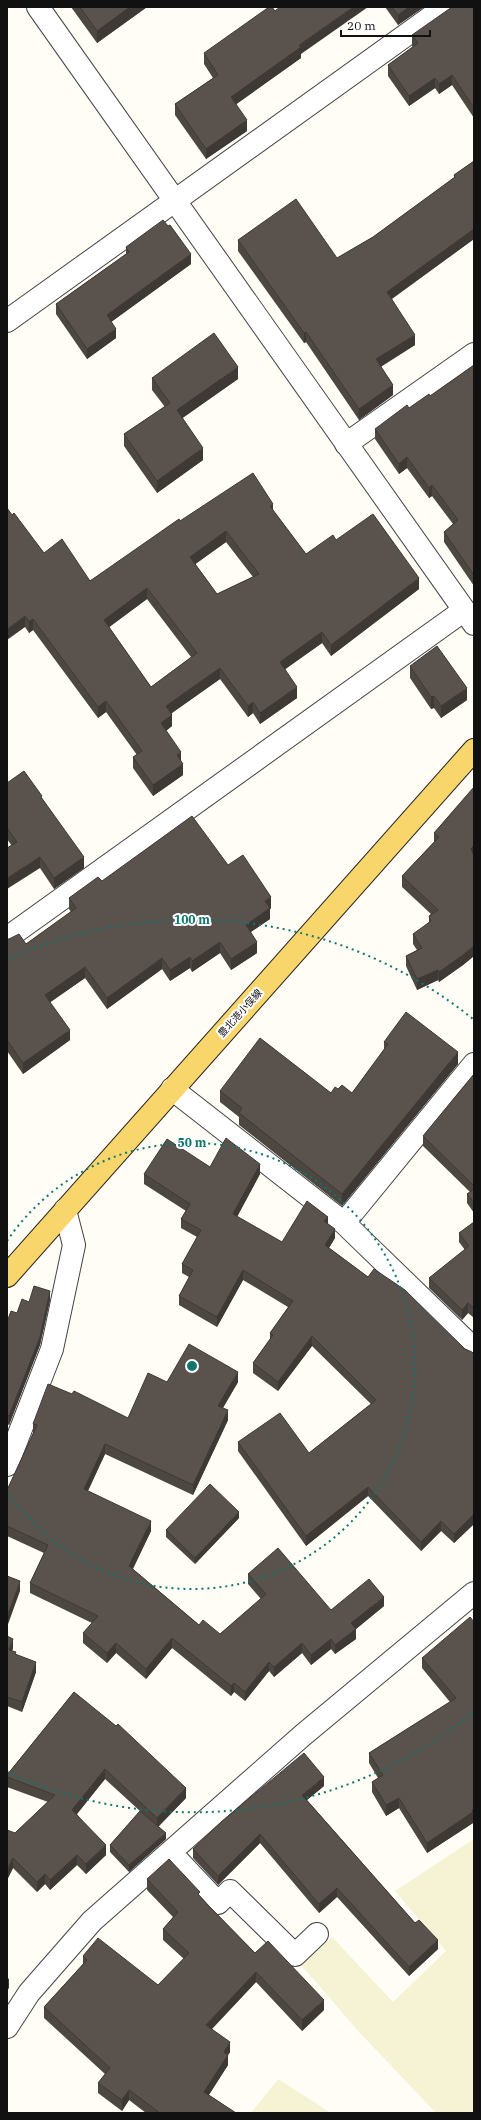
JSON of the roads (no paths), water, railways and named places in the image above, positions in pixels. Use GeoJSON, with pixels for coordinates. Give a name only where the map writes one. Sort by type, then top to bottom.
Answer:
{"type":"FeatureCollection","features":[{"type":"Feature","properties":{"kind":"main road","name":"豊北港小俣線"},"geometry":{"type":"LineString","coordinates":[[7,1276],[474,750]]}},
{"type":"Feature","properties":{"kind":"street"},"geometry":{"type":"LineString","coordinates":[[7,938],[469,618],[174,203],[38,7]]}},
{"type":"Feature","properties":{"kind":"street"},"geometry":{"type":"LineString","coordinates":[[7,321],[446,7]]}},
{"type":"Feature","properties":{"kind":"street"},"geometry":{"type":"LineString","coordinates":[[346,444],[474,354]]}},
{"type":"Feature","properties":{"kind":"street"},"geometry":{"type":"LineString","coordinates":[[344,1223],[474,1064]]}},
{"type":"Feature","properties":{"kind":"street"},"geometry":{"type":"LineString","coordinates":[[172,1090],[344,1223],[474,1349]]}},
{"type":"Feature","properties":{"kind":"street"},"geometry":{"type":"LineString","coordinates":[[7,1465],[52,1349],[74,1245],[65,1210]]}},
{"type":"Feature","properties":{"kind":"street"},"geometry":{"type":"LineString","coordinates":[[7,2027],[28,1994],[92,1921],[303,1735],[474,1593]]}},
{"type":"Feature","properties":{"kind":"street"},"geometry":{"type":"LineString","coordinates":[[170,1852],[218,1903],[230,1891],[295,1955],[317,1934]]}}]}
